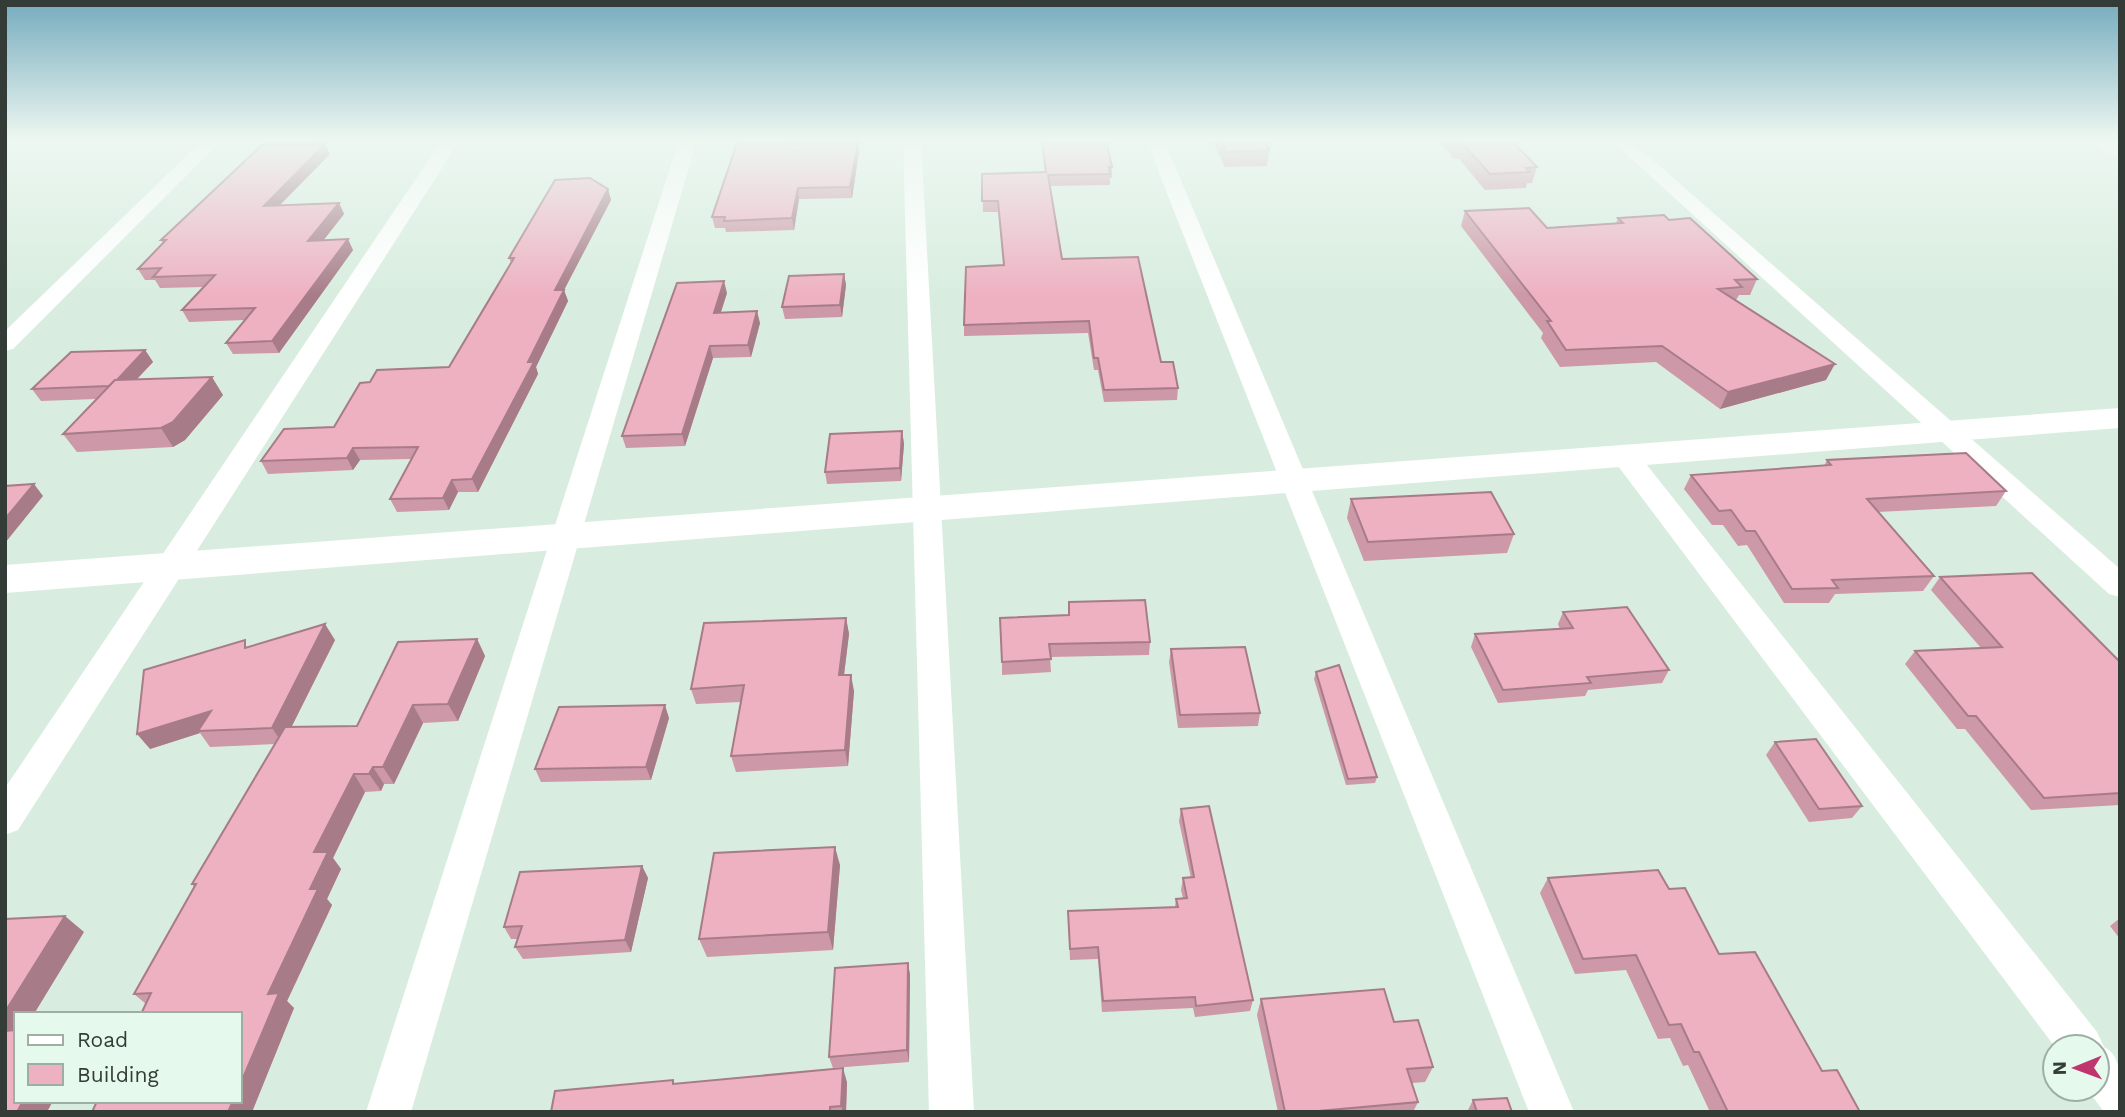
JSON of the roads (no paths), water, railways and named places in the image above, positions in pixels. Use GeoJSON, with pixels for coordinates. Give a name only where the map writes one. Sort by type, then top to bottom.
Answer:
{"type":"FeatureCollection","features":[{"type":"Feature","properties":{"kind":"main road"},"geometry":{"type":"LineString","coordinates":[[5,579],[2120,418]]}},
{"type":"Feature","properties":{"kind":"street"},"geometry":{"type":"LineString","coordinates":[[5,344],[160,192]]}},
{"type":"Feature","properties":{"kind":"street"},"geometry":{"type":"LineString","coordinates":[[5,819],[417,192]]}},
{"type":"Feature","properties":{"kind":"street"},"geometry":{"type":"LineString","coordinates":[[388,1112],[672,192]]}},
{"type":"Feature","properties":{"kind":"street"},"geometry":{"type":"LineString","coordinates":[[914,192],[952,1112]]}},
{"type":"Feature","properties":{"kind":"street"},"geometry":{"type":"LineString","coordinates":[[1176,192],[1552,1112]]}},
{"type":"Feature","properties":{"kind":"street"},"geometry":{"type":"LineString","coordinates":[[1678,192],[2120,586]]}},
{"type":"Feature","properties":{"kind":"street"},"geometry":{"type":"LineString","coordinates":[[1625,456],[2071,1033]]}}]}
